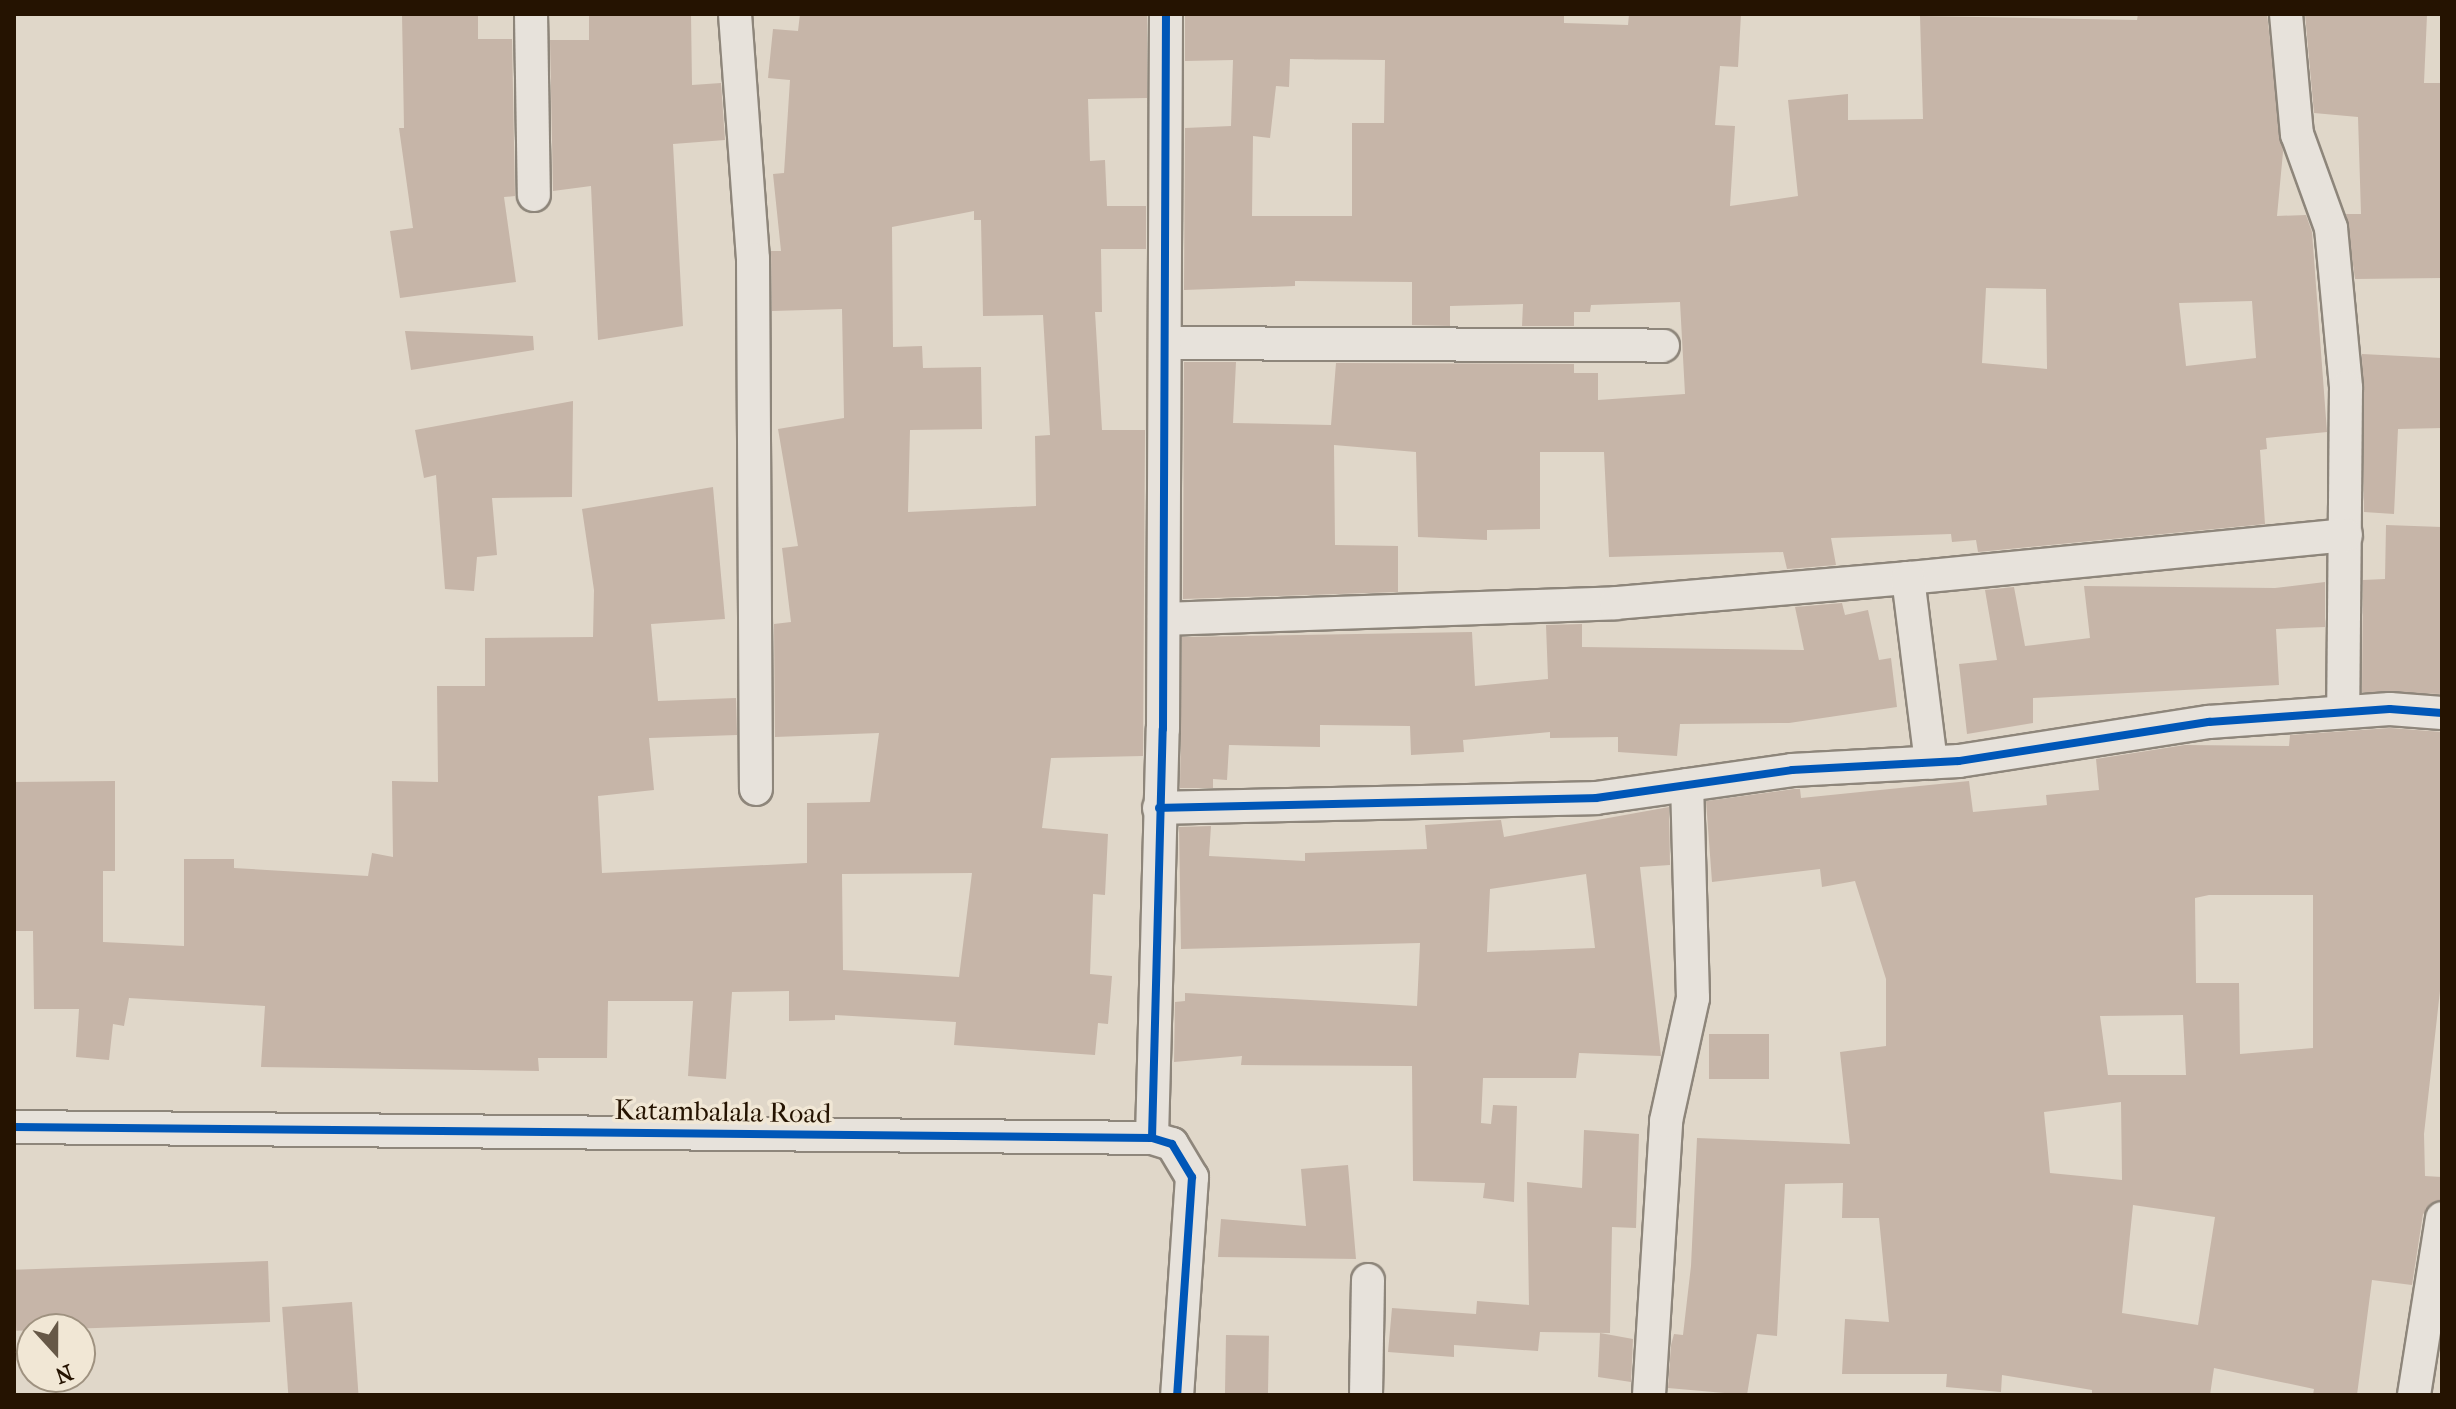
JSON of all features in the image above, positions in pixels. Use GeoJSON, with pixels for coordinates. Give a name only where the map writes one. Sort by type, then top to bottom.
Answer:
{"type":"FeatureCollection","features":[{"type":"Feature","properties":{"kind":"street"},"geometry":{"type":"LineString","coordinates":[[531,14],[534,195]]}},
{"type":"Feature","properties":{"kind":"street"},"geometry":{"type":"LineString","coordinates":[[735,14],[753,259],[756,789]]}},
{"type":"Feature","properties":{"kind":"street"},"geometry":{"type":"LineString","coordinates":[[1166,14],[1164,619],[1152,1138],[1172,1144],[1192,1177],[1177,1395]]}},
{"type":"Feature","properties":{"kind":"street"},"geometry":{"type":"LineString","coordinates":[[2286,14],[2297,134],[2331,228],[2346,388],[2343,712]]}},
{"type":"Feature","properties":{"kind":"street"},"geometry":{"type":"LineString","coordinates":[[1167,343],[1663,346]]}},
{"type":"Feature","properties":{"kind":"street"},"geometry":{"type":"LineString","coordinates":[[1164,619],[1616,603],[2346,535]]}},
{"type":"Feature","properties":{"kind":"street"},"geometry":{"type":"LineString","coordinates":[[1908,578],[1931,763]]}},
{"type":"Feature","properties":{"kind":"street"},"geometry":{"type":"LineString","coordinates":[[1159,808],[1596,798],[1792,770],[1931,763],[2209,722],[2343,712],[2442,713]]}},
{"type":"Feature","properties":{"kind":"street"},"geometry":{"type":"LineString","coordinates":[[1649,1395],[1666,1121],[1693,998],[1687,785]]}},
{"type":"Feature","properties":{"kind":"street","name":"Katambalala Road"},"geometry":{"type":"LineString","coordinates":[[14,1127],[1152,1138]]}},
{"type":"Feature","properties":{"kind":"street"},"geometry":{"type":"LineString","coordinates":[[2424,1381],[2442,1218]]}},
{"type":"Feature","properties":{"kind":"street"},"geometry":{"type":"LineString","coordinates":[[1366,1395],[1368,1280]]}},
{"type":"Feature","properties":{"kind":"building"},"geometry":{"type":"Polygon","coordinates":[[[402,14],[478,14],[478,39],[512,39],[515,196],[504,197],[516,282],[400,298],[390,231],[413,228],[399,128],[404,128],[402,14]]]}},
{"type":"Feature","properties":{"kind":"building"},"geometry":{"type":"Polygon","coordinates":[[[589,14],[691,14],[692,85],[721,83],[725,140],[673,144],[683,326],[598,340],[591,186],[553,191],[550,40],[589,40],[589,14]]]}},
{"type":"Feature","properties":{"kind":"building"},"geometry":{"type":"Polygon","coordinates":[[[800,14],[1147,14],[1147,98],[1088,99],[1090,161],[1105,160],[1107,206],[1146,206],[1146,249],[1101,249],[1102,312],[1095,312],[1102,430],[1145,430],[1143,756],[1051,758],[1042,828],[1108,834],[1105,895],[1093,894],[1090,974],[1112,976],[1108,1024],[1098,1023],[1095,1055],[954,1045],[956,1022],[835,1015],[835,1020],[789,1021],[789,991],[732,992],[726,1079],[688,1076],[693,1001],[608,1001],[607,1058],[538,1058],[539,1071],[261,1067],[265,1006],[129,998],[124,1026],[113,1024],[109,1060],[76,1057],[79,1009],[34,1009],[33,931],[14,931],[14,782],[115,781],[115,871],[103,871],[103,942],[184,946],[184,859],[234,859],[234,868],[368,876],[372,853],[393,857],[392,781],[438,782],[437,686],[485,686],[485,638],[593,637],[594,590],[582,509],[713,487],[725,619],[651,624],[658,701],[736,698],[737,735],[649,738],[654,790],[598,796],[602,873],[807,863],[807,803],[870,802],[879,733],[775,737],[774,624],[791,622],[782,548],[798,546],[778,429],[844,418],[842,309],[772,311],[771,251],[781,251],[773,174],[784,173],[790,80],[768,78],[773,29],[798,31],[800,14]],[[974,211],[892,227],[893,347],[922,346],[923,368],[981,367],[982,429],[910,430],[908,512],[1036,506],[1035,436],[1050,435],[1043,315],[983,316],[981,220],[974,220],[974,211]],[[972,873],[842,874],[843,970],[959,977],[972,873]]]}},
{"type":"Feature","properties":{"kind":"building"},"geometry":{"type":"Polygon","coordinates":[[[1185,14],[1564,14],[1564,23],[1628,25],[1629,14],[1741,14],[1738,67],[1720,66],[1715,125],[1735,126],[1730,206],[1798,196],[1788,100],[1848,94],[1848,120],[1923,119],[1920,16],[2137,20],[2138,14],[2267,14],[2283,152],[2277,216],[2306,215],[2312,232],[2327,432],[2266,438],[2267,449],[2260,450],[2265,524],[1978,552],[1976,540],[1952,542],[1951,534],[1831,538],[1836,565],[1787,569],[1783,552],[1609,557],[1604,452],[1540,452],[1540,529],[1487,530],[1487,540],[1418,537],[1416,452],[1334,445],[1335,545],[1398,546],[1398,592],[1183,599],[1184,362],[1236,362],[1233,423],[1331,425],[1336,363],[1574,364],[1574,373],[1598,373],[1598,400],[1685,394],[1680,302],[1591,305],[1590,312],[1574,312],[1574,326],[1522,326],[1523,304],[1450,306],[1450,326],[1412,325],[1412,282],[1295,281],[1295,286],[1184,290],[1185,128],[1231,126],[1233,60],[1185,61],[1185,14]],[[1290,59],[1289,87],[1276,86],[1270,138],[1253,136],[1252,216],[1352,216],[1352,123],[1384,123],[1385,60],[1290,59]],[[1986,288],[1982,363],[2047,369],[2046,289],[1986,288]],[[2252,301],[2179,303],[2186,366],[2256,358],[2252,301]]]}},
{"type":"Feature","properties":{"kind":"building"},"geometry":{"type":"Polygon","coordinates":[[[2305,14],[2427,15],[2424,83],[2442,83],[2442,278],[2355,279],[2346,214],[2361,214],[2358,117],[2314,113],[2305,14]]]}},
{"type":"Feature","properties":{"kind":"building"},"geometry":{"type":"Polygon","coordinates":[[[405,331],[533,336],[534,350],[411,370],[405,331]]]}},
{"type":"Feature","properties":{"kind":"building"},"geometry":{"type":"Polygon","coordinates":[[[2362,354],[2442,358],[2442,428],[2398,429],[2394,514],[2364,512],[2362,354]]]}},
{"type":"Feature","properties":{"kind":"building"},"geometry":{"type":"Polygon","coordinates":[[[573,401],[572,497],[492,498],[497,555],[477,557],[474,591],[445,589],[436,475],[424,478],[415,430],[573,401]]]}},
{"type":"Feature","properties":{"kind":"building"},"geometry":{"type":"Polygon","coordinates":[[[2386,525],[2442,527],[2442,694],[2362,692],[2363,580],[2385,579],[2386,525]]]}},
{"type":"Feature","properties":{"kind":"building"},"geometry":{"type":"Polygon","coordinates":[[[2325,582],[2325,627],[2276,629],[2279,685],[2033,698],[2033,723],[1967,734],[1959,664],[1997,660],[1985,590],[2014,587],[2025,646],[2090,638],[2084,586],[2275,588],[2325,582]]]}},
{"type":"Feature","properties":{"kind":"building"},"geometry":{"type":"Polygon","coordinates":[[[1842,603],[1845,615],[1868,610],[1879,660],[1891,658],[1897,707],[1789,723],[1680,724],[1677,756],[1618,752],[1618,737],[1550,738],[1550,732],[1463,740],[1464,752],[1411,755],[1410,726],[1320,725],[1320,747],[1229,745],[1227,780],[1213,779],[1213,788],[1180,788],[1182,637],[1472,632],[1475,686],[1548,679],[1546,625],[1582,624],[1582,647],[1804,650],[1795,607],[1842,603]]]}},
{"type":"Feature","properties":{"kind":"building"},"geometry":{"type":"Polygon","coordinates":[[[2390,728],[2442,732],[2442,973],[2424,1134],[2425,1176],[2442,1177],[2442,1199],[2423,1214],[2412,1285],[2372,1280],[2357,1395],[2313,1395],[2314,1389],[2214,1368],[2210,1395],[2092,1395],[2092,1390],[2002,1375],[2001,1392],[1946,1387],[1947,1374],[1842,1374],[1845,1319],[1889,1322],[1879,1218],[1842,1218],[1843,1183],[1785,1184],[1777,1336],[1757,1334],[1747,1395],[1668,1388],[1674,1334],[1683,1335],[1691,1266],[1697,1138],[1850,1144],[1840,1052],[1886,1046],[1886,979],[1855,881],[1822,887],[1820,869],[1712,882],[1706,801],[1794,789],[1800,789],[1801,798],[1969,781],[1973,812],[2047,805],[2046,795],[2099,790],[2096,759],[2185,745],[2289,746],[2290,735],[2390,728]],[[2209,895],[2195,898],[2196,983],[2239,983],[2240,1054],[2313,1048],[2313,895],[2209,895]],[[2183,1015],[2100,1016],[2108,1075],[2186,1075],[2183,1015]],[[2121,1102],[2044,1112],[2050,1173],[2122,1180],[2121,1102]],[[2133,1205],[2122,1313],[2198,1325],[2215,1217],[2133,1205]]]}},
{"type":"Feature","properties":{"kind":"building"},"geometry":{"type":"Polygon","coordinates":[[[1669,807],[1670,865],[1640,867],[1661,1056],[1579,1053],[1576,1078],[1483,1078],[1481,1123],[1491,1124],[1493,1105],[1517,1106],[1514,1202],[1483,1198],[1485,1183],[1413,1181],[1412,1066],[1241,1065],[1242,1056],[1174,1062],[1175,1002],[1185,1001],[1185,993],[1417,1006],[1420,943],[1181,949],[1179,827],[1211,826],[1209,856],[1305,861],[1305,853],[1427,849],[1425,825],[1501,820],[1504,837],[1669,807]],[[1586,874],[1490,889],[1487,952],[1595,948],[1586,874]]]}},
{"type":"Feature","properties":{"kind":"building"},"geometry":{"type":"Polygon","coordinates":[[[1709,1034],[1769,1034],[1769,1079],[1709,1079],[1709,1034]]]}},
{"type":"Feature","properties":{"kind":"building"},"geometry":{"type":"Polygon","coordinates":[[[1584,1130],[1639,1134],[1636,1228],[1612,1227],[1610,1333],[1540,1332],[1538,1351],[1454,1345],[1454,1357],[1388,1352],[1392,1308],[1476,1314],[1477,1301],[1529,1305],[1527,1182],[1582,1188],[1584,1130]]]}},
{"type":"Feature","properties":{"kind":"building"},"geometry":{"type":"Polygon","coordinates":[[[1348,1165],[1356,1259],[1218,1257],[1221,1219],[1306,1226],[1301,1169],[1348,1165]]]}},
{"type":"Feature","properties":{"kind":"building"},"geometry":{"type":"Polygon","coordinates":[[[268,1261],[270,1322],[96,1328],[96,1313],[16,1313],[16,1323],[14,1270],[268,1261]]]}},
{"type":"Feature","properties":{"kind":"building"},"geometry":{"type":"Polygon","coordinates":[[[352,1302],[358,1395],[288,1395],[282,1307],[352,1302]]]}},
{"type":"Feature","properties":{"kind":"building"},"geometry":{"type":"Polygon","coordinates":[[[1600,1333],[1633,1339],[1631,1382],[1598,1377],[1600,1333]]]}},
{"type":"Feature","properties":{"kind":"building"},"geometry":{"type":"Polygon","coordinates":[[[1226,1335],[1269,1336],[1268,1395],[1225,1395],[1226,1335]]]}},
{"type":"Feature","properties":{"kind":"cycle path"},"geometry":{"type":"LineString","coordinates":[[1152,1138],[1163,729],[1166,14]]}},
{"type":"Feature","properties":{"kind":"cycle path"},"geometry":{"type":"LineString","coordinates":[[1159,808],[1596,798],[1792,770],[1959,761],[2209,722],[2390,709],[2442,713]]}},
{"type":"Feature","properties":{"kind":"cycle path"},"geometry":{"type":"LineString","coordinates":[[14,1127],[1152,1138],[1172,1144],[1192,1177],[1177,1395]]}}]}
